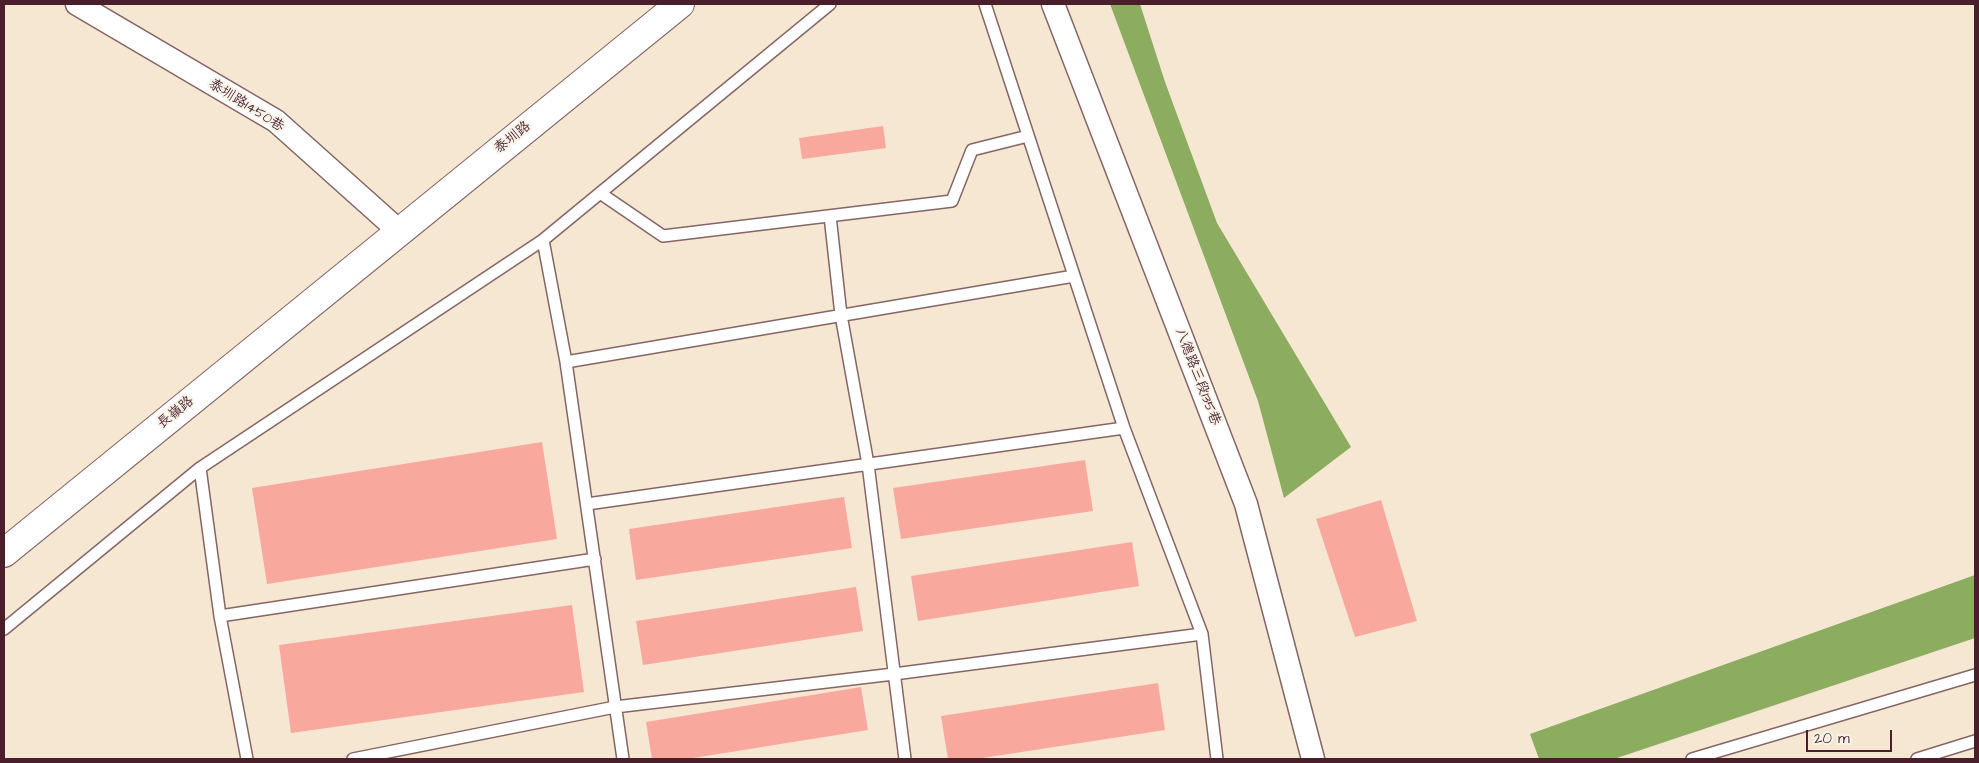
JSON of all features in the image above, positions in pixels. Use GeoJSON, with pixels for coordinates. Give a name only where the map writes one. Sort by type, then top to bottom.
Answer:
{"type":"FeatureCollection","features":[{"type":"Feature","properties":{"kind":"street","name":"泰圳路1450巷"},"geometry":{"type":"LineString","coordinates":[[77,4],[276,121],[399,231]]}},
{"type":"Feature","properties":{"kind":"street","name":"泰圳路"},"geometry":{"type":"LineString","coordinates":[[348,273],[680,4]]}},
{"type":"Feature","properties":{"kind":"street","name":"八德路三段135巷"},"geometry":{"type":"LineString","coordinates":[[1052,4],[1246,504],[1313,759]]}},
{"type":"Feature","properties":{"kind":"street","name":"長嶺路"},"geometry":{"type":"LineString","coordinates":[[4,553],[348,273]]}},
{"type":"Feature","properties":{"kind":"lane"},"geometry":{"type":"LineString","coordinates":[[4,629],[200,468],[543,240],[830,4]]}},
{"type":"Feature","properties":{"kind":"lane"},"geometry":{"type":"LineString","coordinates":[[985,4],[1124,428],[1202,634],[1217,759]]}},
{"type":"Feature","properties":{"kind":"lane"},"geometry":{"type":"LineString","coordinates":[[600,193],[663,236],[952,201],[972,150],[1028,136]]}},
{"type":"Feature","properties":{"kind":"lane"},"geometry":{"type":"LineString","coordinates":[[830,216],[841,315],[868,464],[905,759]]}},
{"type":"Feature","properties":{"kind":"lane"},"geometry":{"type":"LineString","coordinates":[[543,240],[566,362],[623,759]]}},
{"type":"Feature","properties":{"kind":"lane"},"geometry":{"type":"LineString","coordinates":[[566,362],[1074,276]]}},
{"type":"Feature","properties":{"kind":"lane"},"geometry":{"type":"LineString","coordinates":[[587,504],[1124,428]]}},
{"type":"Feature","properties":{"kind":"lane"},"geometry":{"type":"LineString","coordinates":[[200,468],[220,616],[247,759]]}},
{"type":"Feature","properties":{"kind":"lane"},"geometry":{"type":"LineString","coordinates":[[220,616],[595,559]]}},
{"type":"Feature","properties":{"kind":"lane"},"geometry":{"type":"LineString","coordinates":[[353,759],[615,707],[894,674],[1202,634]]}},
{"type":"Feature","properties":{"kind":"lane"},"geometry":{"type":"LineString","coordinates":[[1692,759],[1975,675]]}},
{"type":"Feature","properties":{"kind":"lane"},"geometry":{"type":"LineString","coordinates":[[1918,759],[1975,741]]}},
{"type":"Feature","properties":{"kind":"green space"},"geometry":{"type":"Polygon","coordinates":[[[1110,4],[1140,4],[1165,82],[1217,223],[1351,447],[1284,498],[1258,401],[1110,4]]]}},
{"type":"Feature","properties":{"kind":"green space"},"geometry":{"type":"Polygon","coordinates":[[[1975,575],[1975,638],[1614,759],[1539,759],[1530,734],[1975,575]]]}},
{"type":"Feature","properties":{"kind":"building"},"geometry":{"type":"Polygon","coordinates":[[[883,126],[886,148],[802,159],[799,138],[883,126]]]}},
{"type":"Feature","properties":{"kind":"building"},"geometry":{"type":"Polygon","coordinates":[[[542,442],[557,539],[267,584],[252,488],[542,442]]]}},
{"type":"Feature","properties":{"kind":"building"},"geometry":{"type":"Polygon","coordinates":[[[1085,460],[1093,511],[901,539],[893,488],[1085,460]]]}},
{"type":"Feature","properties":{"kind":"building"},"geometry":{"type":"Polygon","coordinates":[[[844,497],[852,548],[636,580],[629,529],[844,497]]]}},
{"type":"Feature","properties":{"kind":"building"},"geometry":{"type":"Polygon","coordinates":[[[1381,500],[1417,621],[1355,637],[1316,519],[1381,500]]]}},
{"type":"Feature","properties":{"kind":"building"},"geometry":{"type":"Polygon","coordinates":[[[1132,542],[1139,586],[918,621],[911,576],[1132,542]]]}},
{"type":"Feature","properties":{"kind":"building"},"geometry":{"type":"Polygon","coordinates":[[[856,587],[863,631],[643,665],[636,621],[856,587]]]}},
{"type":"Feature","properties":{"kind":"building"},"geometry":{"type":"Polygon","coordinates":[[[572,605],[584,692],[291,733],[279,645],[572,605]]]}},
{"type":"Feature","properties":{"kind":"building"},"geometry":{"type":"Polygon","coordinates":[[[1158,683],[1165,730],[976,759],[948,759],[941,716],[1158,683]]]}},
{"type":"Feature","properties":{"kind":"building"},"geometry":{"type":"Polygon","coordinates":[[[861,687],[868,730],[687,759],[652,759],[646,722],[861,687]]]}}]}
